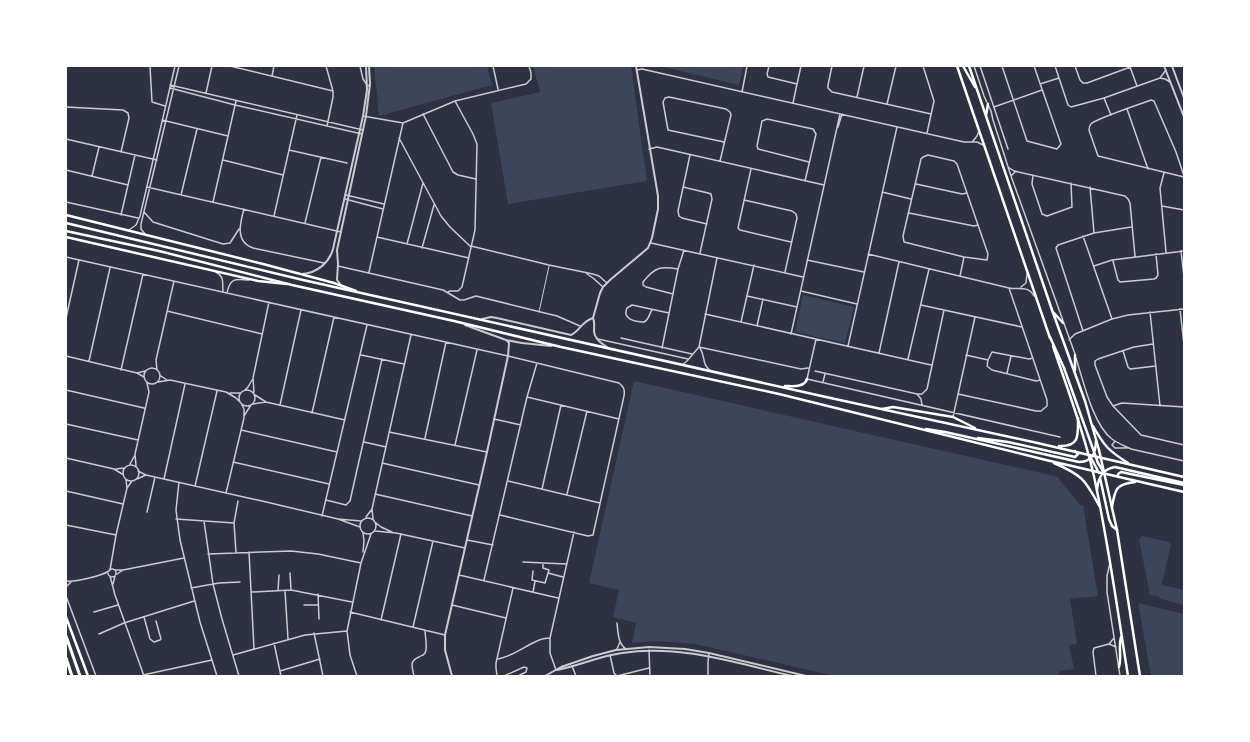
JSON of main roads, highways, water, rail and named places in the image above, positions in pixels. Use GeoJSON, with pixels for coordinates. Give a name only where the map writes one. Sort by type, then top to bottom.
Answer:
{"type":"FeatureCollection","features":[{"type":"Feature","properties":{"kind":"highway"},"geometry":{"type":"LineString","coordinates":[[66,636],[80,676]]}},
{"type":"Feature","properties":{"kind":"highway"},"geometry":{"type":"LineString","coordinates":[[66,658],[72,676]]}},
{"type":"Feature","properties":{"kind":"main road"},"geometry":{"type":"LineString","coordinates":[[957,66],[1078,418],[1088,454]]}},
{"type":"Feature","properties":{"kind":"main road"},"geometry":{"type":"LineString","coordinates":[[963,66],[968,78],[976,89]]}},
{"type":"Feature","properties":{"kind":"main road"},"geometry":{"type":"LineString","coordinates":[[969,66],[1052,310],[1075,372],[1101,457],[1117,530],[1141,676]]}},
{"type":"Feature","properties":{"kind":"main road"},"geometry":{"type":"LineString","coordinates":[[986,117],[988,104]]}},
{"type":"Feature","properties":{"kind":"main road"},"geometry":{"type":"LineString","coordinates":[[66,215],[297,273],[363,293]]}},
{"type":"Feature","properties":{"kind":"main road"},"geometry":{"type":"LineString","coordinates":[[66,223],[481,320],[1183,476]]}},
{"type":"Feature","properties":{"kind":"main road"},"geometry":{"type":"LineString","coordinates":[[66,231],[159,251],[292,285],[454,321],[561,347],[779,394],[1098,473],[1104,473],[1184,492]]}},
{"type":"Feature","properties":{"kind":"main road"},"geometry":{"type":"LineString","coordinates":[[66,237],[258,281],[292,285]]}},
{"type":"Feature","properties":{"kind":"main road"},"geometry":{"type":"LineString","coordinates":[[1052,310],[1063,323]]}},
{"type":"Feature","properties":{"kind":"main road"},"geometry":{"type":"LineString","coordinates":[[1050,337],[1064,368],[1100,477],[1109,520],[1112,526],[1117,530]]}},
{"type":"Feature","properties":{"kind":"main road"},"geometry":{"type":"LineString","coordinates":[[1075,356],[1075,372]]}},
{"type":"Feature","properties":{"kind":"main road"},"geometry":{"type":"LineString","coordinates":[[780,387],[798,386],[804,384],[807,380]]}},
{"type":"Feature","properties":{"kind":"main road"},"geometry":{"type":"LineString","coordinates":[[882,409],[893,407],[953,417],[979,430]]}},
{"type":"Feature","properties":{"kind":"main road"},"geometry":{"type":"LineString","coordinates":[[1053,446],[1067,446],[1074,442],[1078,434],[1078,418]]}},
{"type":"Feature","properties":{"kind":"main road"},"geometry":{"type":"LineString","coordinates":[[909,426],[1079,462],[1093,456]]}},
{"type":"Feature","properties":{"kind":"main road"},"geometry":{"type":"LineString","coordinates":[[1092,426],[1103,444],[1130,464]]}},
{"type":"Feature","properties":{"kind":"main road"},"geometry":{"type":"LineString","coordinates":[[962,436],[1008,442],[1075,457],[1078,454],[1076,451]]}},
{"type":"Feature","properties":{"kind":"main road"},"geometry":{"type":"LineString","coordinates":[[1096,440],[1092,471],[1097,490],[1110,562],[1128,676]]}},
{"type":"Feature","properties":{"kind":"main road"},"geometry":{"type":"LineString","coordinates":[[1093,456],[1104,473]]}},
{"type":"Feature","properties":{"kind":"main road"},"geometry":{"type":"LineString","coordinates":[[1046,460],[1072,471],[1081,477],[1088,485],[1100,507]]}},
{"type":"Feature","properties":{"kind":"main road"},"geometry":{"type":"LineString","coordinates":[[1097,490],[1100,477],[1110,468],[1118,468],[1184,484]]}},
{"type":"Feature","properties":{"kind":"main road"},"geometry":{"type":"LineString","coordinates":[[1120,478],[1117,476],[1119,472],[1184,484]]}},
{"type":"Feature","properties":{"kind":"main road"},"geometry":{"type":"LineString","coordinates":[[1112,507],[1115,492],[1119,486],[1125,483],[1139,481]]}},
{"type":"Feature","properties":{"kind":"main road"},"geometry":{"type":"LineString","coordinates":[[66,617],[88,676]]}},
{"type":"Feature","properties":{"kind":"main road"},"geometry":{"type":"LineString","coordinates":[[1119,667],[1121,660],[1119,641],[1121,634]]}}]}
